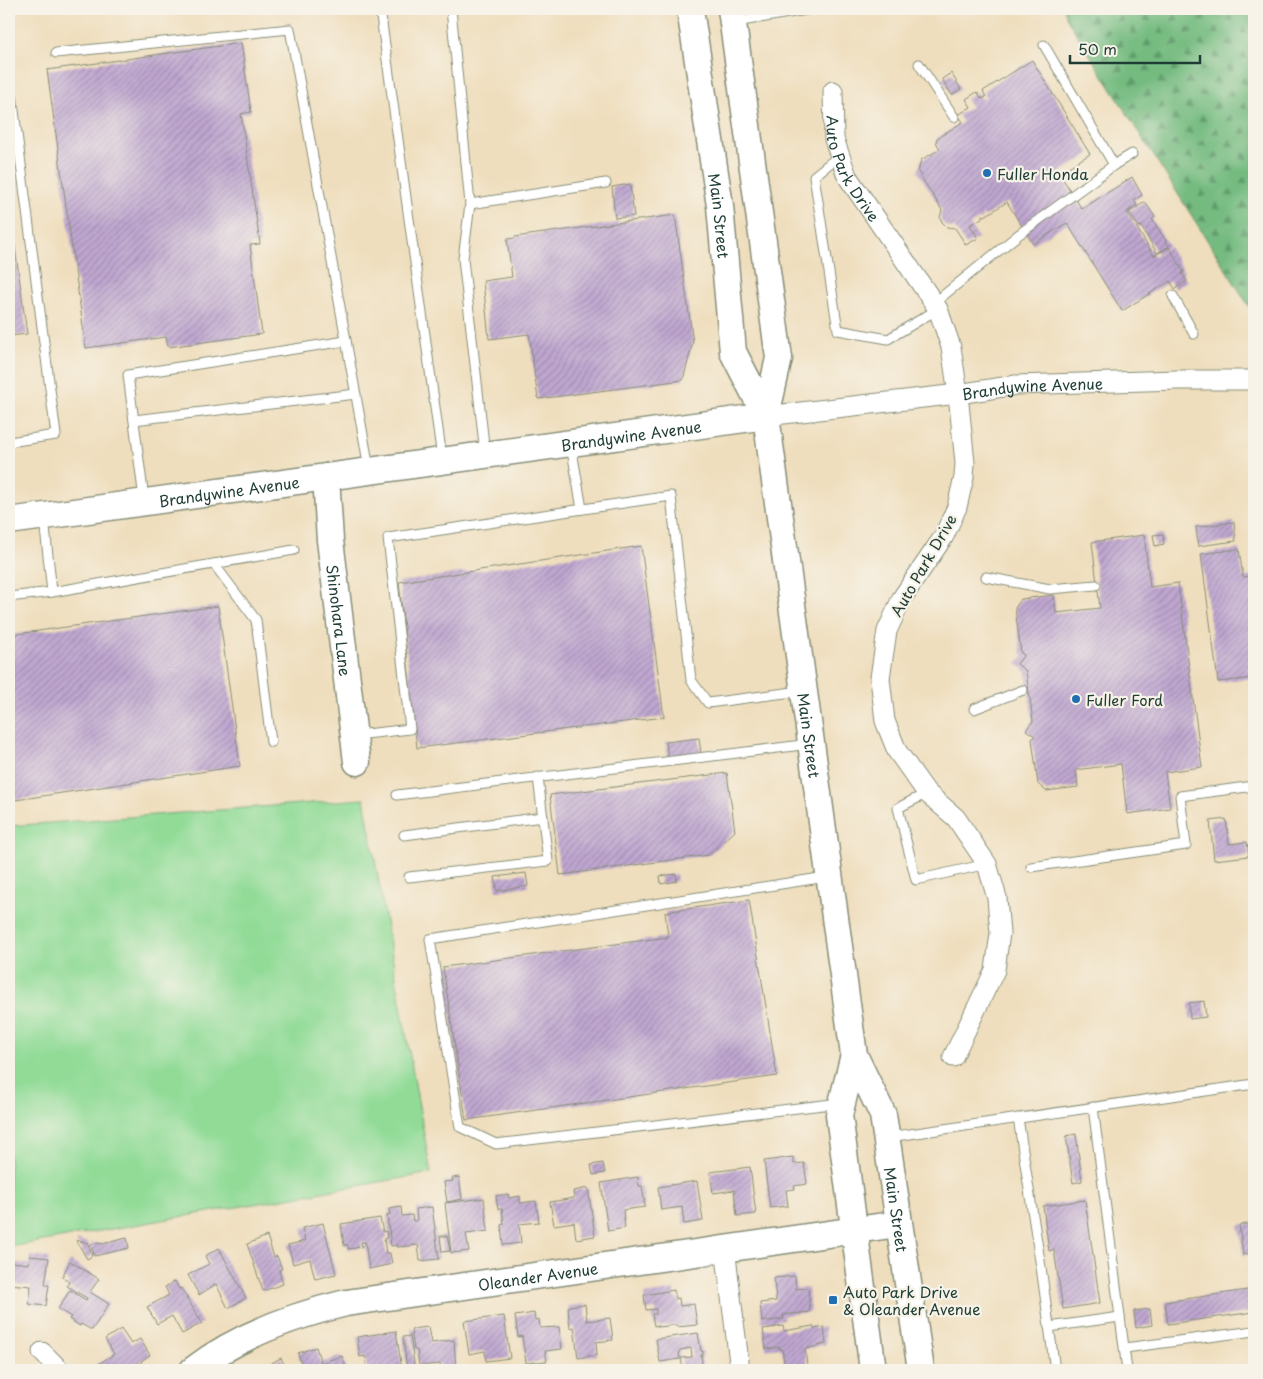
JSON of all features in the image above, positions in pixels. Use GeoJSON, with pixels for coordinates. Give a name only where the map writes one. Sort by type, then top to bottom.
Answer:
{"type":"FeatureCollection","features":[{"type":"Feature","properties":{"kind":"main road","name":"Main Street"},"geometry":{"type":"LineString","coordinates":[[690,9],[720,206],[733,352],[766,416],[854,1055],[883,1115],[920,1370]]}},
{"type":"Feature","properties":{"kind":"main road","name":"Main Street"},"geometry":{"type":"LineString","coordinates":[[732,16],[779,358],[766,416]]}},
{"type":"Feature","properties":{"kind":"main road","name":"Brandywine Avenue"},"geometry":{"type":"LineString","coordinates":[[9,521],[766,416]]}},
{"type":"Feature","properties":{"kind":"main road","name":"Shinohara Lane"},"geometry":{"type":"LineString","coordinates":[[326,477],[330,540],[357,762]]}},
{"type":"Feature","properties":{"kind":"main road","name":"Main Street"},"geometry":{"type":"LineString","coordinates":[[854,1055],[840,1115],[873,1370]]}},
{"type":"Feature","properties":{"kind":"main road","name":"Oleander Avenue"},"geometry":{"type":"LineString","coordinates":[[192,1370],[232,1345],[266,1329],[307,1313],[346,1303],[898,1224]]}},
{"type":"Feature","properties":{"kind":"street","name":"Auto Park Drive"},"geometry":{"type":"LineString","coordinates":[[833,91],[834,139],[847,176],[936,306],[951,347],[958,394],[965,463],[961,493],[944,536],[902,598],[887,631],[880,678],[885,721],[897,751],[927,794],[956,818],[987,864],[997,898],[1000,933],[995,970],[953,1057]]}},
{"type":"Feature","properties":{"kind":"street","name":"Brandywine Avenue"},"geometry":{"type":"LineString","coordinates":[[766,416],[958,394],[1016,384],[1254,380]]}},
{"type":"Feature","properties":{"kind":"street"},"geometry":{"type":"LineString","coordinates":[[725,1248],[740,1370]]}},
{"type":"Feature","properties":{"kind":"street"},"geometry":{"type":"LineString","coordinates":[[42,1352],[60,1370]]}},
{"type":"Feature","properties":{"kind":"lane"},"geometry":{"type":"LineString","coordinates":[[380,9],[442,461]]}},
{"type":"Feature","properties":{"kind":"lane"},"geometry":{"type":"LineString","coordinates":[[451,9],[470,204],[463,258],[485,455]]}},
{"type":"Feature","properties":{"kind":"lane"},"geometry":{"type":"LineString","coordinates":[[732,16],[807,9]]}},
{"type":"Feature","properties":{"kind":"lane"},"geometry":{"type":"LineString","coordinates":[[56,53],[290,29],[370,471]]}},
{"type":"Feature","properties":{"kind":"lane"},"geometry":{"type":"LineString","coordinates":[[1044,45],[1114,165]]}},
{"type":"Feature","properties":{"kind":"lane"},"geometry":{"type":"LineString","coordinates":[[919,64],[954,117]]}},
{"type":"Feature","properties":{"kind":"lane"},"geometry":{"type":"LineString","coordinates":[[9,89],[12,95],[56,436],[9,442]]}},
{"type":"Feature","properties":{"kind":"lane"},"geometry":{"type":"LineString","coordinates":[[840,155],[814,176],[838,330],[888,339],[936,306],[1018,235],[1132,154]]}},
{"type":"Feature","properties":{"kind":"lane"},"geometry":{"type":"LineString","coordinates":[[470,204],[606,183]]}},
{"type":"Feature","properties":{"kind":"lane"},"geometry":{"type":"LineString","coordinates":[[1173,296],[1194,334]]}},
{"type":"Feature","properties":{"kind":"lane"},"geometry":{"type":"LineString","coordinates":[[144,502],[128,375],[346,341]]}},
{"type":"Feature","properties":{"kind":"lane"},"geometry":{"type":"LineString","coordinates":[[134,420],[356,394]]}},
{"type":"Feature","properties":{"kind":"lane"},"geometry":{"type":"LineString","coordinates":[[570,443],[582,509]]}},
{"type":"Feature","properties":{"kind":"lane"},"geometry":{"type":"LineString","coordinates":[[354,736],[410,729],[388,538],[671,496],[691,680],[708,703],[803,691]]}},
{"type":"Feature","properties":{"kind":"lane"},"geometry":{"type":"LineString","coordinates":[[44,516],[52,592]]}},
{"type":"Feature","properties":{"kind":"lane"},"geometry":{"type":"LineString","coordinates":[[9,597],[52,592],[294,550]]}},
{"type":"Feature","properties":{"kind":"lane"},"geometry":{"type":"LineString","coordinates":[[214,564],[256,620],[271,742]]}},
{"type":"Feature","properties":{"kind":"lane"},"geometry":{"type":"LineString","coordinates":[[986,576],[1050,589],[1096,585]]}},
{"type":"Feature","properties":{"kind":"lane"},"geometry":{"type":"LineString","coordinates":[[974,709],[1023,690]]}},
{"type":"Feature","properties":{"kind":"lane"},"geometry":{"type":"LineString","coordinates":[[397,795],[810,744]]}},
{"type":"Feature","properties":{"kind":"lane"},"geometry":{"type":"LineString","coordinates":[[409,877],[548,861],[538,777]]}},
{"type":"Feature","properties":{"kind":"lane"},"geometry":{"type":"LineString","coordinates":[[1030,867],[1186,845],[1180,796],[1254,786]]}},
{"type":"Feature","properties":{"kind":"lane"},"geometry":{"type":"LineString","coordinates":[[927,794],[898,808],[916,880],[987,864]]}},
{"type":"Feature","properties":{"kind":"lane"},"geometry":{"type":"LineString","coordinates":[[404,835],[543,817]]}},
{"type":"Feature","properties":{"kind":"lane"},"geometry":{"type":"LineString","coordinates":[[829,877],[430,939],[460,1128],[496,1144],[842,1102]]}},
{"type":"Feature","properties":{"kind":"lane"},"geometry":{"type":"LineString","coordinates":[[886,1137],[1254,1084]]}},
{"type":"Feature","properties":{"kind":"lane"},"geometry":{"type":"LineString","coordinates":[[1093,1107],[1127,1370]]}},
{"type":"Feature","properties":{"kind":"lane"},"geometry":{"type":"LineString","coordinates":[[1018,1118],[1055,1370]]}},
{"type":"Feature","properties":{"kind":"lane"},"geometry":{"type":"LineString","coordinates":[[1049,1327],[1120,1317]]}},
{"type":"Feature","properties":{"kind":"lane"},"geometry":{"type":"LineString","coordinates":[[1125,1348],[1254,1331]]}},
{"type":"Feature","properties":{"kind":"green space"},"geometry":{"type":"Polygon","coordinates":[[[1064,9],[1254,9],[1254,314],[1067,19],[1064,9]]]}},
{"type":"Feature","properties":{"kind":"green space"},"geometry":{"type":"Polygon","coordinates":[[[364,799],[431,1173],[9,1247],[9,826],[364,799]]]}},
{"type":"Feature","properties":{"kind":"building"},"geometry":{"type":"Polygon","coordinates":[[[241,43],[251,112],[241,114],[260,244],[250,245],[262,334],[168,347],[166,337],[86,348],[47,70],[241,43]]]}},
{"type":"Feature","properties":{"kind":"building"},"geometry":{"type":"Polygon","coordinates":[[[1032,60],[1090,154],[1059,173],[1082,209],[1132,177],[1142,195],[1134,200],[1137,205],[1127,212],[1154,256],[1169,247],[1184,272],[1182,273],[1187,281],[1175,289],[1170,281],[1122,311],[1067,223],[1033,244],[1007,202],[985,216],[982,215],[982,218],[970,225],[978,238],[966,245],[955,228],[947,227],[942,222],[940,217],[942,210],[918,172],[921,160],[940,149],[936,142],[937,138],[963,122],[958,115],[971,107],[966,99],[977,92],[982,99],[986,97],[983,91],[1032,60]]]}},
{"type":"Feature","properties":{"kind":"building"},"geometry":{"type":"Polygon","coordinates":[[[951,73],[961,89],[952,95],[942,79],[951,73]]]}},
{"type":"Feature","properties":{"kind":"building"},"geometry":{"type":"Polygon","coordinates":[[[630,184],[634,216],[615,218],[612,187],[630,184]]]}},
{"type":"Feature","properties":{"kind":"building"},"geometry":{"type":"Polygon","coordinates":[[[1145,202],[1155,217],[1152,219],[1169,246],[1157,253],[1141,226],[1139,227],[1129,212],[1145,202]]]}},
{"type":"Feature","properties":{"kind":"building"},"geometry":{"type":"Polygon","coordinates":[[[9,204],[27,334],[9,336],[9,204]]]}},
{"type":"Feature","properties":{"kind":"building"},"geometry":{"type":"Polygon","coordinates":[[[675,215],[693,342],[683,380],[538,399],[529,334],[489,339],[483,281],[512,277],[507,239],[675,215]]]}},
{"type":"Feature","properties":{"kind":"building"},"geometry":{"type":"Polygon","coordinates":[[[1234,522],[1236,541],[1198,546],[1196,527],[1234,522]]]}},
{"type":"Feature","properties":{"kind":"building"},"geometry":{"type":"Polygon","coordinates":[[[1163,534],[1164,544],[1155,546],[1153,535],[1163,534]]]}},
{"type":"Feature","properties":{"kind":"building"},"geometry":{"type":"Polygon","coordinates":[[[1144,535],[1150,587],[1178,583],[1202,767],[1165,772],[1170,808],[1127,814],[1121,764],[1076,770],[1078,787],[1046,791],[1038,784],[1032,739],[1035,736],[1026,730],[1033,721],[1026,671],[1017,664],[1024,655],[1021,653],[1015,608],[1021,599],[1054,595],[1056,613],[1100,608],[1092,542],[1144,535]]]}},
{"type":"Feature","properties":{"kind":"building"},"geometry":{"type":"Polygon","coordinates":[[[641,546],[664,717],[417,748],[399,582],[641,546]]]}},
{"type":"Feature","properties":{"kind":"building"},"geometry":{"type":"Polygon","coordinates":[[[1239,549],[1243,577],[1254,576],[1254,678],[1218,682],[1201,554],[1239,549]]]}},
{"type":"Feature","properties":{"kind":"building"},"geometry":{"type":"Polygon","coordinates":[[[218,606],[240,766],[9,801],[9,635],[218,606]]]}},
{"type":"Feature","properties":{"kind":"building"},"geometry":{"type":"Polygon","coordinates":[[[699,738],[701,753],[668,757],[666,742],[699,738]]]}},
{"type":"Feature","properties":{"kind":"building"},"geometry":{"type":"Polygon","coordinates":[[[727,773],[735,831],[709,855],[560,875],[550,795],[727,773]]]}},
{"type":"Feature","properties":{"kind":"building"},"geometry":{"type":"Polygon","coordinates":[[[1226,819],[1229,844],[1247,842],[1249,856],[1214,860],[1210,821],[1226,819]]]}},
{"type":"Feature","properties":{"kind":"building"},"geometry":{"type":"Polygon","coordinates":[[[526,873],[528,886],[497,891],[495,877],[526,873]]]}},
{"type":"Feature","properties":{"kind":"building"},"geometry":{"type":"Polygon","coordinates":[[[676,874],[677,881],[661,884],[660,876],[676,874]]]}},
{"type":"Feature","properties":{"kind":"building"},"geometry":{"type":"Polygon","coordinates":[[[749,900],[777,1076],[466,1120],[443,967],[668,937],[665,912],[749,900]]]}},
{"type":"Feature","properties":{"kind":"building"},"geometry":{"type":"Polygon","coordinates":[[[1204,1001],[1206,1017],[1190,1019],[1189,1003],[1204,1001]]]}},
{"type":"Feature","properties":{"kind":"building"},"geometry":{"type":"Polygon","coordinates":[[[1076,1134],[1082,1181],[1073,1183],[1066,1136],[1076,1134]]]}},
{"type":"Feature","properties":{"kind":"building"},"geometry":{"type":"Polygon","coordinates":[[[793,1157],[794,1164],[804,1163],[807,1184],[794,1186],[795,1189],[786,1190],[788,1206],[770,1208],[764,1161],[793,1157]]]}},
{"type":"Feature","properties":{"kind":"building"},"geometry":{"type":"Polygon","coordinates":[[[603,1163],[605,1173],[593,1175],[591,1165],[603,1163]]]}},
{"type":"Feature","properties":{"kind":"building"},"geometry":{"type":"Polygon","coordinates":[[[750,1167],[756,1214],[737,1216],[734,1190],[713,1193],[710,1172],[750,1167]]]}},
{"type":"Feature","properties":{"kind":"building"},"geometry":{"type":"Polygon","coordinates":[[[459,1177],[462,1199],[447,1202],[444,1182],[453,1181],[452,1178],[459,1177]]]}},
{"type":"Feature","properties":{"kind":"building"},"geometry":{"type":"Polygon","coordinates":[[[638,1177],[639,1186],[642,1186],[645,1207],[623,1210],[625,1228],[608,1231],[601,1183],[638,1177]]]}},
{"type":"Feature","properties":{"kind":"building"},"geometry":{"type":"Polygon","coordinates":[[[697,1181],[703,1221],[684,1224],[682,1207],[661,1210],[658,1187],[697,1181]]]}},
{"type":"Feature","properties":{"kind":"building"},"geometry":{"type":"Polygon","coordinates":[[[588,1188],[595,1236],[576,1239],[574,1222],[554,1225],[550,1202],[574,1198],[573,1191],[588,1188]]]}},
{"type":"Feature","properties":{"kind":"building"},"geometry":{"type":"Polygon","coordinates":[[[508,1194],[509,1198],[520,1196],[520,1203],[536,1201],[539,1222],[519,1224],[521,1243],[503,1245],[501,1225],[504,1224],[502,1209],[498,1209],[496,1196],[508,1194]]]}},
{"type":"Feature","properties":{"kind":"building"},"geometry":{"type":"Polygon","coordinates":[[[484,1198],[488,1231],[466,1234],[469,1251],[451,1253],[445,1203],[484,1198]]]}},
{"type":"Feature","properties":{"kind":"building"},"geometry":{"type":"Polygon","coordinates":[[[1085,1200],[1100,1303],[1063,1309],[1054,1250],[1049,1251],[1043,1206],[1085,1200]]]}},
{"type":"Feature","properties":{"kind":"building"},"geometry":{"type":"Polygon","coordinates":[[[401,1207],[402,1216],[412,1215],[413,1221],[417,1221],[416,1209],[432,1207],[439,1259],[420,1261],[418,1245],[391,1246],[387,1215],[390,1215],[389,1209],[401,1207]]]}},
{"type":"Feature","properties":{"kind":"building"},"geometry":{"type":"Polygon","coordinates":[[[380,1218],[383,1232],[386,1231],[387,1238],[384,1239],[386,1253],[390,1253],[392,1264],[369,1269],[365,1242],[361,1242],[362,1247],[348,1249],[348,1245],[344,1245],[341,1224],[380,1218]]]}},
{"type":"Feature","properties":{"kind":"building"},"geometry":{"type":"Polygon","coordinates":[[[323,1223],[336,1274],[315,1279],[310,1259],[293,1264],[288,1245],[305,1241],[302,1228],[323,1223]]]}},
{"type":"Feature","properties":{"kind":"building"},"geometry":{"type":"Polygon","coordinates":[[[1254,1223],[1254,1253],[1243,1255],[1239,1225],[1254,1223]]]}},
{"type":"Feature","properties":{"kind":"building"},"geometry":{"type":"Polygon","coordinates":[[[267,1236],[274,1257],[277,1256],[282,1269],[279,1270],[283,1284],[263,1291],[247,1244],[267,1236]]]}},
{"type":"Feature","properties":{"kind":"building"},"geometry":{"type":"Polygon","coordinates":[[[440,1236],[447,1236],[450,1251],[442,1252],[440,1236]]]}},
{"type":"Feature","properties":{"kind":"building"},"geometry":{"type":"Polygon","coordinates":[[[127,1238],[129,1248],[94,1256],[91,1244],[102,1244],[127,1238]]]}},
{"type":"Feature","properties":{"kind":"building"},"geometry":{"type":"Polygon","coordinates":[[[76,1240],[88,1243],[92,1256],[87,1259],[76,1240]]]}},
{"type":"Feature","properties":{"kind":"building"},"geometry":{"type":"Polygon","coordinates":[[[219,1248],[246,1298],[228,1308],[216,1284],[199,1295],[188,1275],[209,1264],[205,1256],[219,1248]]]}},
{"type":"Feature","properties":{"kind":"building"},"geometry":{"type":"Polygon","coordinates":[[[30,1256],[49,1258],[45,1285],[49,1285],[46,1306],[29,1304],[31,1286],[9,1284],[11,1262],[29,1264],[30,1256]]]}},
{"type":"Feature","properties":{"kind":"building"},"geometry":{"type":"Polygon","coordinates":[[[70,1261],[99,1279],[90,1292],[109,1304],[92,1330],[81,1324],[80,1326],[69,1319],[71,1317],[58,1309],[70,1290],[86,1300],[87,1298],[67,1286],[69,1282],[62,1277],[70,1261]]]}},
{"type":"Feature","properties":{"kind":"building"},"geometry":{"type":"Polygon","coordinates":[[[795,1276],[796,1289],[808,1288],[810,1312],[783,1315],[784,1319],[762,1322],[760,1303],[776,1301],[774,1278],[795,1276]]]}},
{"type":"Feature","properties":{"kind":"building"},"geometry":{"type":"Polygon","coordinates":[[[175,1281],[202,1323],[182,1334],[172,1316],[157,1324],[147,1307],[169,1295],[165,1287],[175,1281]]]}},
{"type":"Feature","properties":{"kind":"building"},"geometry":{"type":"Polygon","coordinates":[[[1254,1289],[1254,1312],[1168,1324],[1165,1302],[1254,1289]]]}},
{"type":"Feature","properties":{"kind":"building"},"geometry":{"type":"Polygon","coordinates":[[[674,1290],[675,1299],[679,1298],[680,1306],[694,1304],[697,1325],[677,1327],[676,1325],[654,1326],[652,1314],[656,1314],[656,1309],[646,1310],[644,1295],[674,1290]]]}},
{"type":"Feature","properties":{"kind":"building"},"geometry":{"type":"Polygon","coordinates":[[[585,1304],[587,1321],[610,1318],[613,1340],[596,1342],[597,1355],[578,1358],[574,1327],[570,1328],[568,1308],[569,1306],[585,1304]]]}},
{"type":"Feature","properties":{"kind":"building"},"geometry":{"type":"Polygon","coordinates":[[[1150,1309],[1152,1325],[1136,1328],[1134,1311],[1150,1309]]]}},
{"type":"Feature","properties":{"kind":"building"},"geometry":{"type":"Polygon","coordinates":[[[534,1313],[535,1320],[539,1319],[540,1328],[559,1327],[562,1349],[545,1351],[547,1361],[526,1363],[522,1336],[518,1337],[515,1316],[534,1313]]]}},
{"type":"Feature","properties":{"kind":"building"},"geometry":{"type":"Polygon","coordinates":[[[504,1316],[510,1358],[486,1361],[485,1351],[469,1354],[464,1321],[504,1316]]]}},
{"type":"Feature","properties":{"kind":"building"},"geometry":{"type":"Polygon","coordinates":[[[783,1326],[784,1331],[813,1326],[814,1329],[824,1327],[826,1344],[805,1349],[807,1365],[785,1368],[780,1347],[766,1349],[763,1329],[783,1326]]]}},
{"type":"Feature","properties":{"kind":"building"},"geometry":{"type":"Polygon","coordinates":[[[428,1327],[431,1343],[454,1340],[456,1370],[441,1370],[440,1364],[419,1366],[417,1350],[414,1350],[411,1329],[428,1327]]]}},
{"type":"Feature","properties":{"kind":"building"},"geometry":{"type":"Polygon","coordinates":[[[121,1329],[131,1344],[140,1339],[150,1355],[129,1370],[101,1370],[97,1365],[114,1354],[105,1339],[121,1329]]]}},
{"type":"Feature","properties":{"kind":"building"},"geometry":{"type":"Polygon","coordinates":[[[396,1331],[402,1370],[367,1370],[365,1356],[360,1357],[357,1337],[396,1331]]]}},
{"type":"Feature","properties":{"kind":"building"},"geometry":{"type":"Polygon","coordinates":[[[698,1333],[701,1351],[703,1351],[703,1355],[701,1355],[703,1370],[683,1370],[681,1358],[692,1357],[691,1348],[680,1350],[680,1359],[660,1362],[656,1339],[698,1333]]]}},
{"type":"Feature","properties":{"kind":"building"},"geometry":{"type":"Polygon","coordinates":[[[410,1336],[415,1370],[407,1370],[403,1337],[410,1336]]]}},
{"type":"Feature","properties":{"kind":"building"},"geometry":{"type":"Polygon","coordinates":[[[316,1347],[321,1363],[342,1356],[347,1370],[303,1370],[298,1353],[316,1347]]]}},
{"type":"Feature","properties":{"kind":"building"},"geometry":{"type":"Polygon","coordinates":[[[281,1358],[287,1370],[266,1370],[264,1367],[281,1358]]]}},
{"type":"Feature","properties":{"kind":"place","name":"Fuller Honda"},"geometry":{"type":"Point","coordinates":[987,173]}},
{"type":"Feature","properties":{"kind":"place","name":"Fuller Ford"},"geometry":{"type":"Point","coordinates":[1076,699]}},
{"type":"Feature","properties":{"kind":"place","name":"Auto Park Drive & Oleander Avenue"},"geometry":{"type":"Point","coordinates":[833,1300]}}]}
